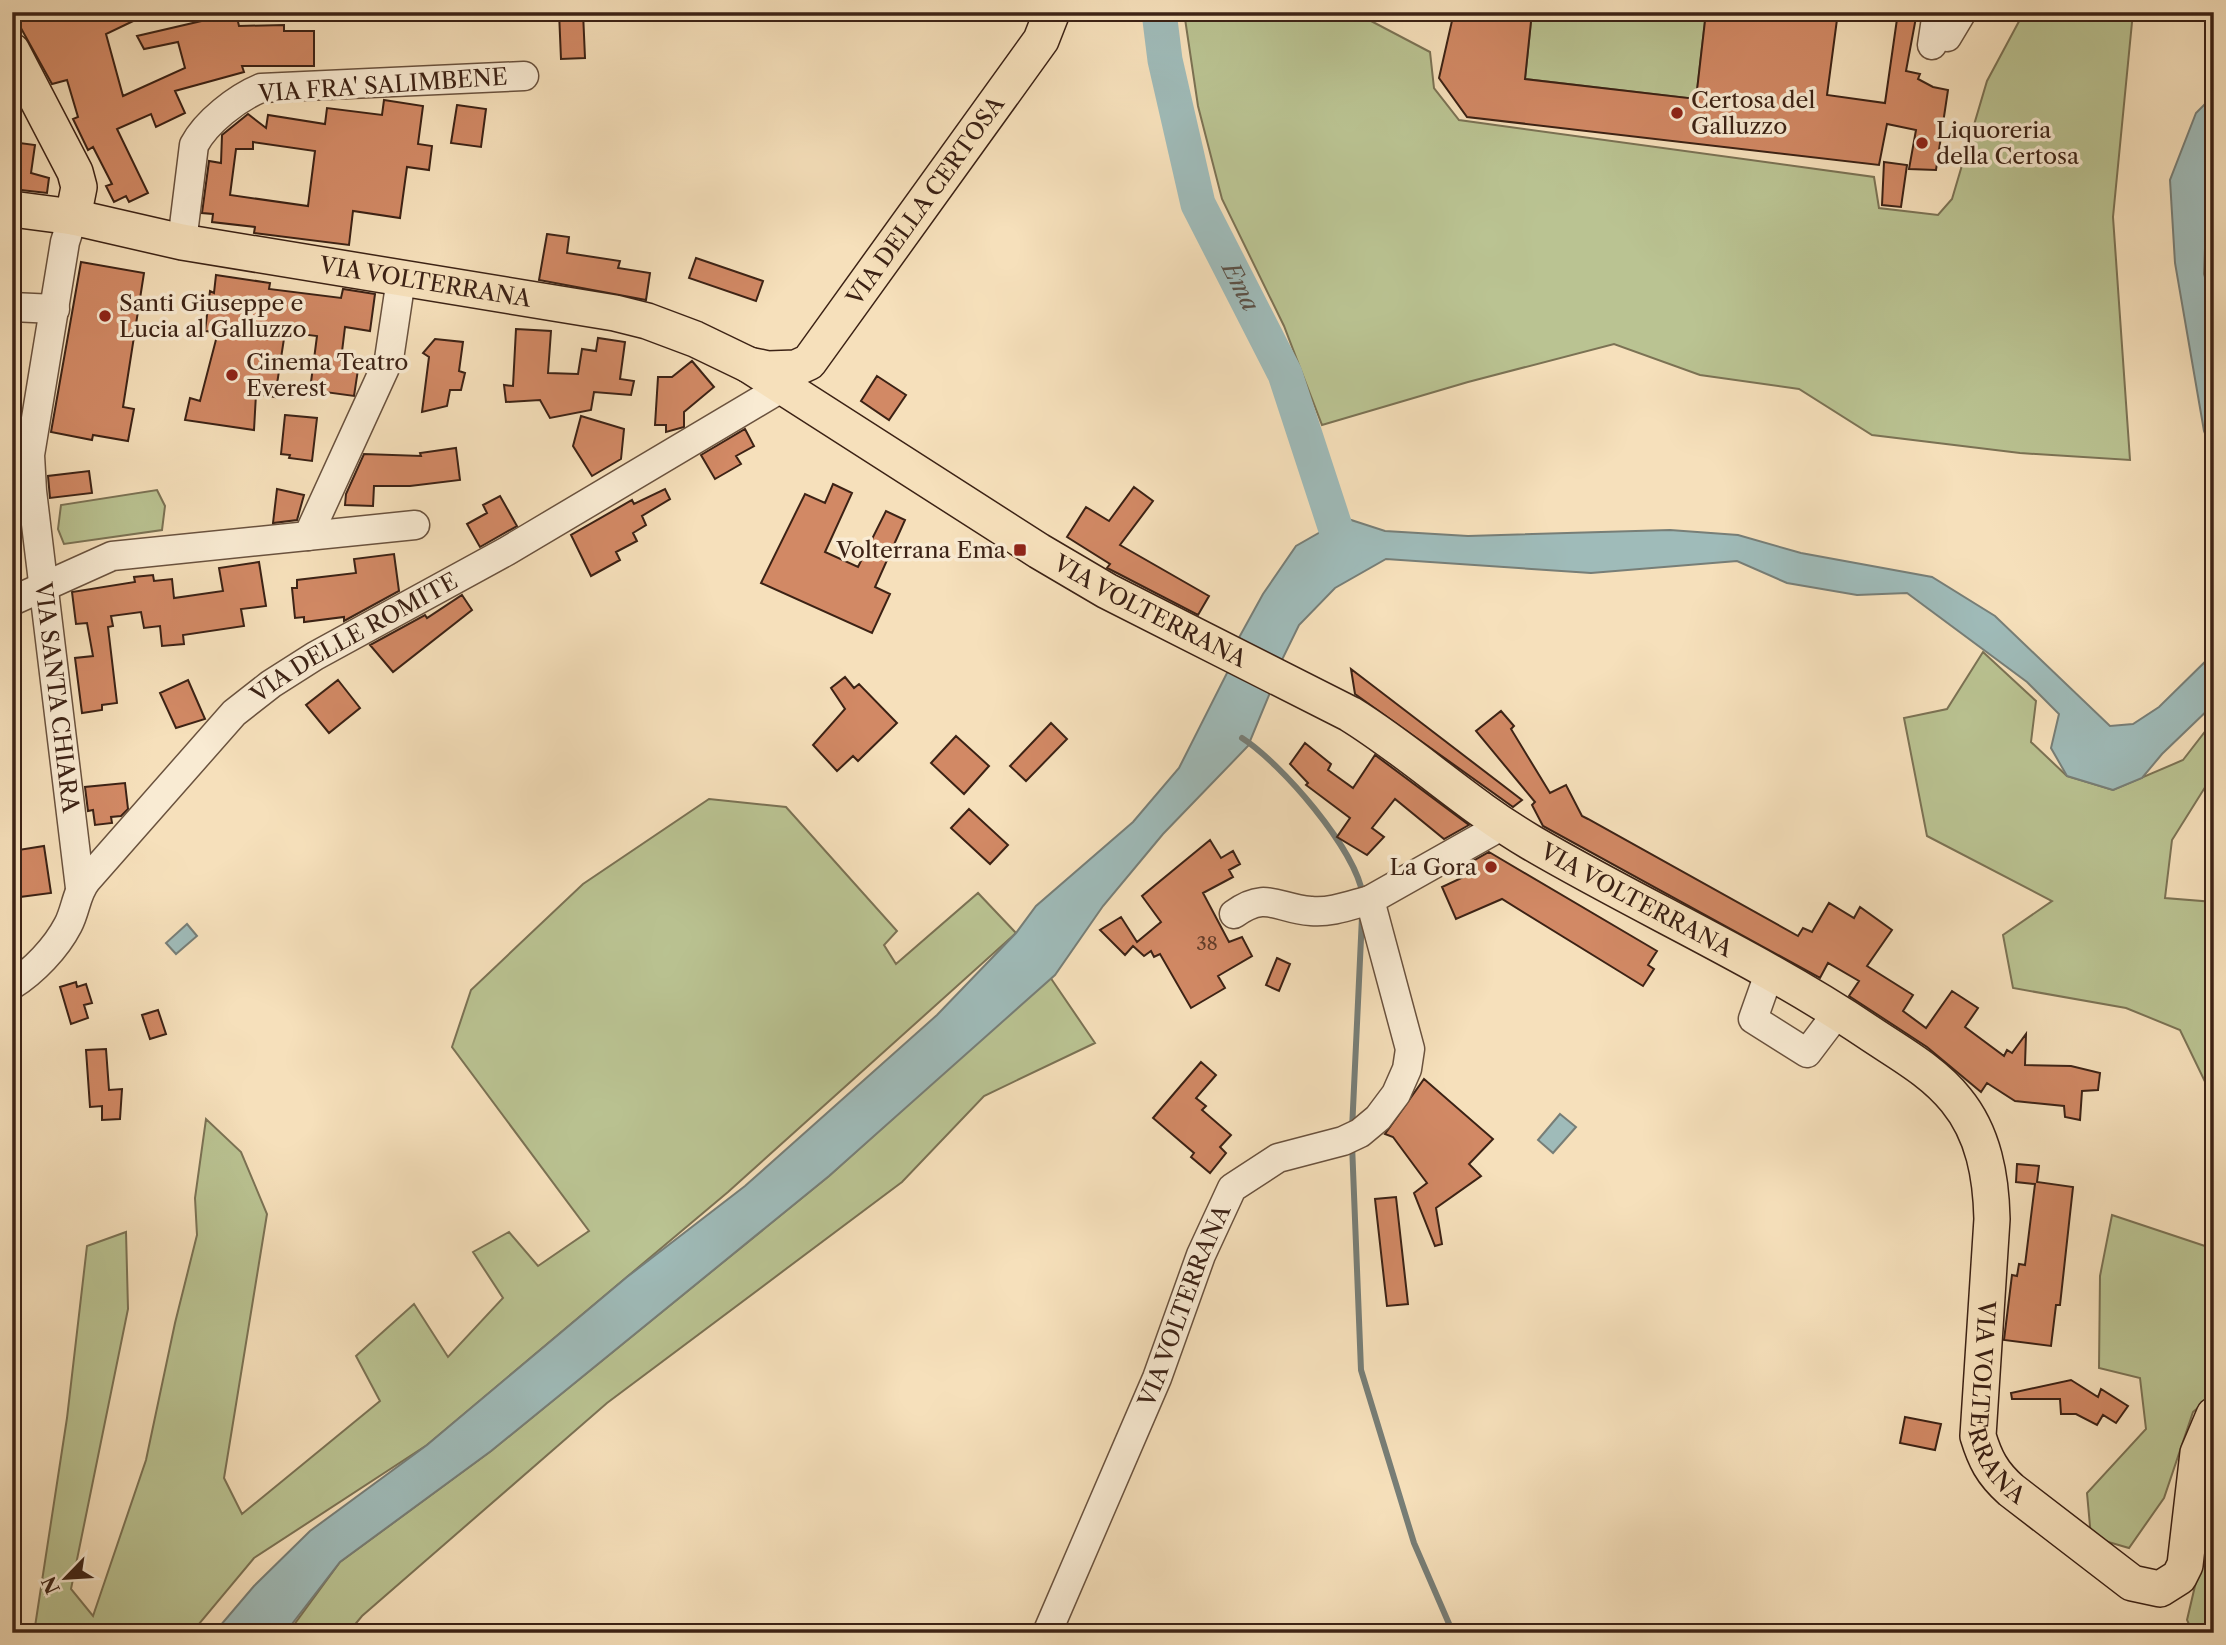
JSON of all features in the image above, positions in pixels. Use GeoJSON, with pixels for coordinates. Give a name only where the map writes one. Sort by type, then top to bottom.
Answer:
{"type":"FeatureCollection","features":[{"type":"Feature","properties":{"kind":"main road","name":"VIA DELLA CERTOSA"},"geometry":{"type":"LineString","coordinates":[[806,386],[1046,26],[1075,12]]}},
{"type":"Feature","properties":{"kind":"main road"},"geometry":{"type":"LineString","coordinates":[[12,51],[75,173],[79,187],[73,217]]}},
{"type":"Feature","properties":{"kind":"main road","name":"VIA VOLTERRANA"},"geometry":{"type":"LineString","coordinates":[[12,209],[73,217],[182,242],[626,316],[695,339],[749,365],[781,370],[796,368],[806,386],[1039,551],[1211,646],[1316,697],[1380,732],[1503,825],[1770,971],[1838,1013],[1941,1083],[1956,1099],[1978,1136],[1987,1166],[1992,1219],[1978,1436],[1985,1460],[1995,1475],[2132,1583],[2160,1589],[2179,1577],[2185,1565],[2198,1453],[2214,1415]]}},
{"type":"Feature","properties":{"kind":"street"},"geometry":{"type":"LineString","coordinates":[[1939,32],[1962,12]]}},
{"type":"Feature","properties":{"kind":"street","name":"VIA FRA' SALIMBENE"},"geometry":{"type":"LineString","coordinates":[[182,242],[194,145],[201,132],[248,93],[261,88],[524,76]]}},
{"type":"Feature","properties":{"kind":"street","name":"VIA SANTA CHIARA"},"geometry":{"type":"LineString","coordinates":[[73,217],[65,242],[30,455],[43,586],[80,888]]}},
{"type":"Feature","properties":{"kind":"street"},"geometry":{"type":"LineString","coordinates":[[308,536],[389,359],[401,279]]}},
{"type":"Feature","properties":{"kind":"street"},"geometry":{"type":"LineString","coordinates":[[12,307],[55,309]]}},
{"type":"Feature","properties":{"kind":"street","name":"VIA DELLE ROMITE"},"geometry":{"type":"LineString","coordinates":[[12,985],[47,955],[69,924],[80,888],[234,713],[271,684],[315,656],[806,386]]}},
{"type":"Feature","properties":{"kind":"street"},"geometry":{"type":"LineString","coordinates":[[12,601],[112,555],[415,525]]}},
{"type":"Feature","properties":{"kind":"street"},"geometry":{"type":"LineString","coordinates":[[1234,914],[1248,903],[1264,900],[1310,912],[1332,910],[1370,900],[1503,825]]}},
{"type":"Feature","properties":{"kind":"street","name":"VIA VOLTERRANA"},"geometry":{"type":"LineString","coordinates":[[1047,1633],[1157,1378],[1201,1255],[1233,1188],[1278,1158],[1360,1133],[1378,1118],[1395,1094],[1407,1069],[1410,1049],[1370,900]]}},
{"type":"Feature","properties":{"kind":"street"},"geometry":{"type":"LineString","coordinates":[[1770,971],[1753,1019],[1807,1053],[1838,1013]]}},
{"type":"Feature","properties":{"kind":"green space"},"geometry":{"type":"Polygon","coordinates":[[[1184,12],[1354,12],[1430,52],[1434,88],[1459,120],[1874,177],[1879,208],[1938,215],[1952,199],[1987,81],[2024,12],[2133,12],[2113,217],[2130,460],[2020,453],[1872,435],[1799,389],[1700,375],[1614,344],[1468,382],[1322,425],[1284,326],[1222,199],[1198,106],[1184,12]]]}},
{"type":"Feature","properties":{"kind":"green space"},"geometry":{"type":"Polygon","coordinates":[[[1532,12],[1706,12],[1696,99],[1525,79],[1532,12]]]}},
{"type":"Feature","properties":{"kind":"green space"},"geometry":{"type":"Polygon","coordinates":[[[2214,188],[2214,286],[2210,277],[2209,198],[2214,188]]]}},
{"type":"Feature","properties":{"kind":"green space"},"geometry":{"type":"Polygon","coordinates":[[[157,490],[165,506],[162,530],[64,544],[58,529],[61,505],[157,490]]]}},
{"type":"Feature","properties":{"kind":"green space"},"geometry":{"type":"Polygon","coordinates":[[[1983,652],[2036,701],[2031,742],[2067,776],[2113,790],[2183,760],[2214,720],[2214,773],[2172,840],[2165,898],[2214,902],[2214,1119],[2211,1094],[2180,1030],[2126,1008],[2013,988],[2003,935],[2052,901],[1927,836],[1904,718],[1947,709],[1983,652]]]}},
{"type":"Feature","properties":{"kind":"green space"},"geometry":{"type":"Polygon","coordinates":[[[709,799],[786,807],[897,931],[884,945],[896,964],[978,893],[1016,933],[728,1192],[427,1445],[254,1558],[198,1625],[198,1633],[34,1633],[67,1418],[87,1246],[126,1232],[128,1309],[71,1589],[93,1616],[146,1460],[197,1235],[195,1198],[206,1119],[241,1152],[267,1214],[224,1478],[242,1514],[380,1401],[356,1356],[414,1304],[448,1357],[503,1298],[473,1252],[509,1232],[538,1266],[589,1231],[452,1047],[471,990],[583,884],[709,799]]]}},
{"type":"Feature","properties":{"kind":"green space"},"geometry":{"type":"Polygon","coordinates":[[[1050,977],[1095,1043],[984,1096],[902,1182],[607,1403],[362,1616],[348,1633],[288,1633],[340,1562],[491,1451],[829,1176],[1050,977]]]}},
{"type":"Feature","properties":{"kind":"green space"},"geometry":{"type":"Polygon","coordinates":[[[2112,1215],[2214,1249],[2214,1394],[2193,1412],[2164,1498],[2129,1548],[2091,1537],[2087,1493],[2146,1429],[2140,1378],[2099,1368],[2100,1276],[2112,1215]]]}},
{"type":"Feature","properties":{"kind":"green space"},"geometry":{"type":"Polygon","coordinates":[[[2214,1505],[2214,1633],[2193,1633],[2187,1620],[2214,1505]]]}},
{"type":"Feature","properties":{"kind":"water"},"geometry":{"type":"Polygon","coordinates":[[[2214,95],[2214,180],[2207,198],[2204,274],[2214,304],[2214,456],[2204,431],[2175,263],[2170,180],[2196,113],[2214,95]]]}},
{"type":"Feature","properties":{"kind":"water"},"geometry":{"type":"Polygon","coordinates":[[[1345,518],[1385,531],[1468,536],[1670,530],[1738,535],[1801,553],[1932,577],[1995,616],[2110,726],[2133,724],[2159,707],[2214,653],[2214,704],[2162,754],[2142,778],[2113,790],[2067,776],[2051,748],[2059,714],[2027,682],[1907,593],[1857,595],[1787,583],[1737,561],[1591,573],[1386,559],[1335,588],[1299,625],[1279,666],[1236,643],[1263,594],[1296,546],[1345,518]]]}},
{"type":"Feature","properties":{"kind":"water"},"geometry":{"type":"Polygon","coordinates":[[[1230,667],[1272,688],[1248,746],[1163,834],[1103,906],[1055,975],[829,1176],[491,1451],[340,1562],[285,1633],[214,1633],[254,1586],[310,1531],[427,1445],[627,1277],[745,1186],[937,1015],[1016,933],[1036,906],[1133,822],[1179,768],[1230,667]]]}},
{"type":"Feature","properties":{"kind":"water"},"geometry":{"type":"Polygon","coordinates":[[[187,924],[197,936],[176,954],[166,943],[187,924]]]}},
{"type":"Feature","properties":{"kind":"water"},"geometry":{"type":"Polygon","coordinates":[[[1560,1114],[1576,1127],[1553,1153],[1538,1140],[1560,1114]]]}},
{"type":"Feature","properties":{"kind":"building"},"geometry":{"type":"Polygon","coordinates":[[[12,12],[152,12],[106,34],[123,96],[185,68],[178,42],[144,49],[137,36],[236,13],[239,26],[284,25],[284,31],[314,31],[314,66],[242,66],[244,72],[175,91],[185,113],[156,127],[151,114],[117,129],[148,193],[129,202],[126,196],[114,202],[106,186],[112,184],[93,147],[88,150],[73,119],[78,117],[67,80],[52,84],[12,12]]]}},
{"type":"Feature","properties":{"kind":"building"},"geometry":{"type":"Polygon","coordinates":[[[559,12],[583,12],[585,58],[561,59],[559,12]]]}},
{"type":"Feature","properties":{"kind":"building","name":"Certosa del Galluzzo"},"geometry":{"type":"Polygon","coordinates":[[[1454,12],[1532,12],[1525,79],[1696,99],[1706,12],[1838,12],[1827,95],[1885,103],[1898,12],[1917,12],[1906,71],[1920,74],[1918,79],[1933,87],[1948,90],[1936,170],[1909,169],[1916,130],[1887,124],[1879,165],[1467,117],[1439,78],[1454,12]]]}},
{"type":"Feature","properties":{"kind":"building"},"geometry":{"type":"Polygon","coordinates":[[[384,100],[423,106],[418,144],[432,146],[429,170],[407,167],[400,218],[353,211],[349,245],[254,233],[255,227],[212,222],[213,214],[202,213],[209,161],[221,163],[222,135],[248,114],[266,128],[268,115],[325,124],[327,108],[382,115],[384,100]],[[253,142],[253,149],[236,149],[230,195],[308,206],[315,151],[253,142]]]}},
{"type":"Feature","properties":{"kind":"building"},"geometry":{"type":"Polygon","coordinates":[[[457,105],[486,109],[481,147],[451,143],[457,105]]]}},
{"type":"Feature","properties":{"kind":"building"},"geometry":{"type":"Polygon","coordinates":[[[12,142],[35,145],[31,173],[49,178],[47,193],[12,189],[12,142]]]}},
{"type":"Feature","properties":{"kind":"building"},"geometry":{"type":"Polygon","coordinates":[[[1884,162],[1907,165],[1901,207],[1882,205],[1884,162]]]}},
{"type":"Feature","properties":{"kind":"building"},"geometry":{"type":"Polygon","coordinates":[[[547,234],[569,237],[567,253],[620,261],[618,268],[650,273],[646,300],[539,280],[547,234]]]}},
{"type":"Feature","properties":{"kind":"building"},"geometry":{"type":"Polygon","coordinates":[[[696,258],[763,281],[756,301],[689,278],[696,258]]]}},
{"type":"Feature","properties":{"kind":"building","name":"Santi Giuseppe e Lucia al Galluzzo"},"geometry":{"type":"Polygon","coordinates":[[[81,262],[144,273],[123,407],[134,409],[128,441],[93,435],[92,440],[51,432],[81,262]]]}},
{"type":"Feature","properties":{"kind":"building"},"geometry":{"type":"Polygon","coordinates":[[[216,275],[270,283],[269,289],[341,298],[343,289],[375,294],[370,331],[345,327],[341,360],[359,363],[354,396],[310,390],[317,336],[285,332],[275,397],[256,394],[254,430],[185,420],[190,398],[200,401],[218,332],[205,331],[210,291],[214,293],[216,275]]]}},
{"type":"Feature","properties":{"kind":"building"},"geometry":{"type":"Polygon","coordinates":[[[516,329],[551,331],[548,373],[578,374],[582,349],[596,351],[598,338],[625,342],[620,379],[634,381],[631,395],[594,392],[591,410],[550,418],[540,400],[506,402],[504,385],[513,386],[516,329]]]}},
{"type":"Feature","properties":{"kind":"building"},"geometry":{"type":"Polygon","coordinates":[[[435,339],[463,342],[459,371],[465,373],[461,390],[450,390],[447,406],[422,412],[429,357],[423,353],[435,339]]]}},
{"type":"Feature","properties":{"kind":"building"},"geometry":{"type":"Polygon","coordinates":[[[692,361],[714,387],[684,412],[684,427],[666,432],[666,425],[655,425],[658,377],[672,377],[692,361]]]}},
{"type":"Feature","properties":{"kind":"building"},"geometry":{"type":"Polygon","coordinates":[[[877,376],[906,395],[889,420],[861,401],[877,376]]]}},
{"type":"Feature","properties":{"kind":"building"},"geometry":{"type":"Polygon","coordinates":[[[285,415],[317,418],[312,461],[289,458],[290,455],[281,454],[285,415]]]}},
{"type":"Feature","properties":{"kind":"building"},"geometry":{"type":"Polygon","coordinates":[[[581,416],[624,429],[621,459],[592,476],[573,446],[581,416]]]}},
{"type":"Feature","properties":{"kind":"building"},"geometry":{"type":"Polygon","coordinates":[[[745,429],[754,446],[736,456],[741,464],[715,479],[701,455],[745,429]]]}},
{"type":"Feature","properties":{"kind":"building"},"geometry":{"type":"Polygon","coordinates":[[[456,448],[460,480],[410,486],[374,486],[373,506],[345,505],[346,494],[364,454],[421,456],[420,453],[456,448]]]}},
{"type":"Feature","properties":{"kind":"building"},"geometry":{"type":"Polygon","coordinates":[[[89,471],[92,493],[50,498],[48,476],[89,471]]]}},
{"type":"Feature","properties":{"kind":"building"},"geometry":{"type":"Polygon","coordinates":[[[833,484],[852,493],[825,552],[858,567],[886,511],[905,520],[875,587],[890,594],[872,633],[761,583],[805,494],[825,503],[833,484]]]}},
{"type":"Feature","properties":{"kind":"building"},"geometry":{"type":"Polygon","coordinates":[[[1134,487],[1153,501],[1120,545],[1209,596],[1198,615],[1107,568],[1110,564],[1067,537],[1086,507],[1109,521],[1134,487]]]}},
{"type":"Feature","properties":{"kind":"building"},"geometry":{"type":"Polygon","coordinates":[[[277,489],[304,495],[297,520],[273,523],[277,489]]]}},
{"type":"Feature","properties":{"kind":"building"},"geometry":{"type":"Polygon","coordinates":[[[665,489],[670,499],[642,516],[646,525],[633,533],[637,541],[616,552],[620,560],[591,576],[571,535],[632,500],[634,504],[665,489]]]}},
{"type":"Feature","properties":{"kind":"building"},"geometry":{"type":"Polygon","coordinates":[[[500,496],[517,526],[480,547],[467,524],[487,513],[483,505],[500,496]]]}},
{"type":"Feature","properties":{"kind":"building"},"geometry":{"type":"Polygon","coordinates":[[[394,554],[399,591],[344,621],[344,617],[304,622],[304,617],[295,618],[292,588],[297,588],[297,580],[356,573],[354,559],[394,554]]]}},
{"type":"Feature","properties":{"kind":"building"},"geometry":{"type":"Polygon","coordinates":[[[259,562],[266,606],[241,609],[244,626],[183,635],[184,644],[162,646],[160,626],[144,628],[141,612],[111,616],[113,626],[108,627],[117,703],[102,705],[102,710],[82,713],[75,658],[93,656],[87,623],[76,624],[72,592],[135,582],[134,577],[153,575],[154,581],[172,579],[174,598],[223,591],[219,568],[259,562]]]}},
{"type":"Feature","properties":{"kind":"building"},"geometry":{"type":"Polygon","coordinates":[[[462,595],[472,610],[393,672],[370,645],[425,615],[427,618],[462,595]]]}},
{"type":"Feature","properties":{"kind":"building"},"geometry":{"type":"Polygon","coordinates":[[[1351,669],[1522,800],[1513,807],[1355,694],[1351,669]]]}},
{"type":"Feature","properties":{"kind":"building"},"geometry":{"type":"Polygon","coordinates":[[[845,677],[854,688],[859,684],[897,723],[858,761],[853,756],[837,771],[813,745],[845,709],[831,688],[845,677]]]}},
{"type":"Feature","properties":{"kind":"building"},"geometry":{"type":"Polygon","coordinates":[[[188,680],[205,719],[176,728],[160,693],[188,680]]]}},
{"type":"Feature","properties":{"kind":"building"},"geometry":{"type":"Polygon","coordinates":[[[338,680],[360,708],[329,733],[306,705],[338,680]]]}},
{"type":"Feature","properties":{"kind":"building"},"geometry":{"type":"Polygon","coordinates":[[[1501,711],[1514,726],[1511,729],[1550,793],[1566,785],[1582,816],[1798,936],[1803,928],[1812,932],[1829,903],[1854,918],[1860,907],[1892,930],[1867,966],[1913,995],[1903,1011],[1926,1028],[1952,991],[1978,1008],[1965,1027],[2004,1056],[2007,1050],[2012,1053],[2026,1034],[2025,1065],[2071,1066],[2100,1073],[2098,1090],[2082,1091],[2080,1120],[2065,1117],[2064,1106],[2015,1101],[1987,1083],[1981,1092],[1927,1047],[1849,996],[1859,981],[1828,963],[1820,978],[1543,826],[1532,805],[1535,802],[1476,731],[1501,711]]]}},
{"type":"Feature","properties":{"kind":"building"},"geometry":{"type":"Polygon","coordinates":[[[1051,723],[1067,739],[1026,781],[1010,766],[1051,723]]]}},
{"type":"Feature","properties":{"kind":"building"},"geometry":{"type":"Polygon","coordinates":[[[956,736],[989,766],[964,794],[931,763],[956,736]]]}},
{"type":"Feature","properties":{"kind":"building"},"geometry":{"type":"Polygon","coordinates":[[[1305,743],[1331,764],[1328,770],[1353,788],[1375,755],[1469,825],[1444,839],[1395,799],[1372,828],[1384,837],[1367,855],[1337,837],[1350,818],[1306,785],[1308,783],[1290,764],[1305,743]]]}},
{"type":"Feature","properties":{"kind":"building"},"geometry":{"type":"Polygon","coordinates":[[[125,783],[128,809],[121,816],[111,817],[112,823],[95,825],[93,810],[88,811],[85,787],[125,783]]]}},
{"type":"Feature","properties":{"kind":"building"},"geometry":{"type":"Polygon","coordinates":[[[969,809],[1008,845],[990,864],[951,828],[969,809]]]}},
{"type":"Feature","properties":{"kind":"building"},"geometry":{"type":"Polygon","coordinates":[[[1210,840],[1221,858],[1233,851],[1240,864],[1229,870],[1233,877],[1203,893],[1229,942],[1242,937],[1252,956],[1218,976],[1225,988],[1191,1008],[1160,954],[1154,957],[1151,951],[1144,956],[1133,946],[1125,955],[1100,930],[1121,917],[1137,942],[1161,922],[1142,896],[1210,840]]]}},
{"type":"Feature","properties":{"kind":"building"},"geometry":{"type":"Polygon","coordinates":[[[44,846],[51,893],[12,898],[12,851],[44,846]]]}},
{"type":"Feature","properties":{"kind":"building"},"geometry":{"type":"Polygon","coordinates":[[[1489,852],[1657,951],[1648,965],[1654,969],[1643,986],[1502,899],[1456,919],[1442,887],[1470,874],[1466,865],[1489,852]]]}},
{"type":"Feature","properties":{"kind":"building"},"geometry":{"type":"Polygon","coordinates":[[[1277,958],[1290,964],[1279,991],[1266,985],[1277,958]]]}},
{"type":"Feature","properties":{"kind":"building"},"geometry":{"type":"Polygon","coordinates":[[[76,982],[77,987],[86,984],[92,1003],[84,1005],[88,1018],[71,1024],[60,987],[76,982]]]}},
{"type":"Feature","properties":{"kind":"building"},"geometry":{"type":"Polygon","coordinates":[[[158,1010],[166,1034],[150,1039],[142,1015],[158,1010]]]}},
{"type":"Feature","properties":{"kind":"building"},"geometry":{"type":"Polygon","coordinates":[[[106,1049],[109,1090],[122,1089],[120,1119],[102,1120],[102,1106],[90,1107],[86,1050],[106,1049]]]}},
{"type":"Feature","properties":{"kind":"building"},"geometry":{"type":"Polygon","coordinates":[[[1201,1062],[1216,1075],[1196,1098],[1206,1106],[1202,1110],[1231,1135],[1220,1147],[1226,1153],[1210,1173],[1191,1157],[1194,1153],[1153,1118],[1201,1062]]]}},
{"type":"Feature","properties":{"kind":"building"},"geometry":{"type":"Polygon","coordinates":[[[1424,1079],[1493,1139],[1469,1164],[1481,1176],[1436,1208],[1442,1244],[1435,1246],[1414,1193],[1427,1183],[1393,1137],[1385,1134],[1424,1079]]]}},
{"type":"Feature","properties":{"kind":"building"},"geometry":{"type":"Polygon","coordinates":[[[2017,1164],[2039,1166],[2037,1182],[2073,1187],[2060,1305],[2056,1305],[2051,1346],[2004,1340],[2012,1275],[2017,1276],[2019,1264],[2025,1265],[2035,1184],[2016,1182],[2017,1164]]]}},
{"type":"Feature","properties":{"kind":"building"},"geometry":{"type":"Polygon","coordinates":[[[1396,1197],[1408,1304],[1387,1306],[1375,1199],[1396,1197]]]}},
{"type":"Feature","properties":{"kind":"building"},"geometry":{"type":"Polygon","coordinates":[[[2071,1380],[2098,1397],[2101,1389],[2128,1406],[2116,1423],[2103,1415],[2097,1425],[2076,1414],[2061,1414],[2060,1399],[2012,1399],[2011,1393],[2071,1380]]]}},
{"type":"Feature","properties":{"kind":"building"},"geometry":{"type":"Polygon","coordinates":[[[1905,1417],[1941,1424],[1935,1450],[1900,1443],[1905,1417]]]}},
{"type":"Feature","properties":{"kind":"waterway","name":"Ema"},"geometry":{"type":"LineString","coordinates":[[1159,12],[1165,60],[1198,204],[1285,374],[1344,554]]}},
{"type":"Feature","properties":{"kind":"waterway"},"geometry":{"type":"LineString","coordinates":[[1242,738],[1296,787],[1332,832],[1347,855],[1363,896]]}},
{"type":"Feature","properties":{"kind":"waterway"},"geometry":{"type":"LineString","coordinates":[[1352,1130],[1362,917]]}},
{"type":"Feature","properties":{"kind":"waterway"},"geometry":{"type":"LineString","coordinates":[[1352,1144],[1361,1370],[1414,1543],[1453,1633]]}},
{"type":"Feature","properties":{"kind":"place","name":"Certosa del Galluzzo"},"geometry":{"type":"Point","coordinates":[1677,113]}},
{"type":"Feature","properties":{"kind":"place","name":"Liquoreria della Certosa"},"geometry":{"type":"Point","coordinates":[1922,143]}},
{"type":"Feature","properties":{"kind":"place","name":"Santi Giuseppe e Lucia al Galluzzo"},"geometry":{"type":"Point","coordinates":[105,316]}},
{"type":"Feature","properties":{"kind":"place","name":"Cinema Teatro Everest"},"geometry":{"type":"Point","coordinates":[232,375]}},
{"type":"Feature","properties":{"kind":"place","name":"Volterrana Ema"},"geometry":{"type":"Point","coordinates":[1020,550]}},
{"type":"Feature","properties":{"kind":"place","name":"La Gora"},"geometry":{"type":"Point","coordinates":[1491,867]}}]}
